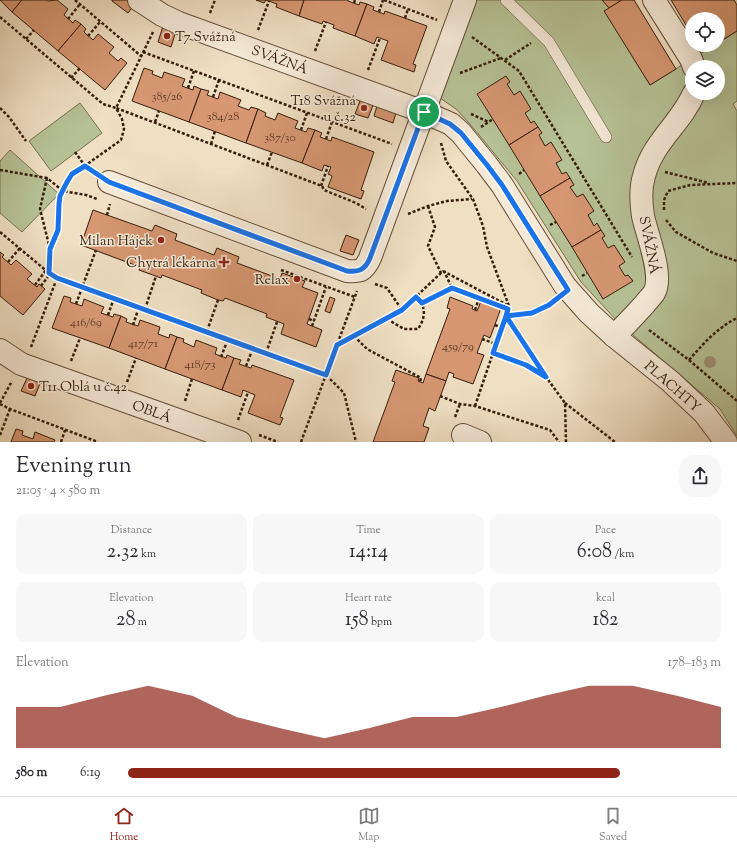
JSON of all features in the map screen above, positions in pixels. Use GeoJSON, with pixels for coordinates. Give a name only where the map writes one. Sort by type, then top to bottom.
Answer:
{"type":"FeatureCollection","features":[{"type":"Feature","properties":{"kind":"street","name":"SVÁŽNÁ"},"geometry":{"type":"LineString","coordinates":[[139,0],[162,15],[179,23],[424,112],[450,124],[461,133],[502,185],[568,290],[589,313],[614,336],[654,293],[657,278],[654,256],[643,215],[642,200],[642,189],[646,167],[656,146],[683,112],[690,100]]}},
{"type":"Feature","properties":{"kind":"street"},"geometry":{"type":"LineString","coordinates":[[109,182],[347,271],[361,278],[370,258],[465,0]]}},
{"type":"Feature","properties":{"kind":"street"},"geometry":{"type":"LineString","coordinates":[[654,0],[691,60]]}},
{"type":"Feature","properties":{"kind":"street","name":"PLACHTY"},"geometry":{"type":"LineString","coordinates":[[614,336],[670,381],[704,412],[726,442]]}},
{"type":"Feature","properties":{"kind":"street","name":"OBLÁ"},"geometry":{"type":"LineString","coordinates":[[0,350],[21,364],[238,434]]}},
{"type":"Feature","properties":{"kind":"lane"},"geometry":{"type":"LineString","coordinates":[[506,0],[550,42],[606,137]]}},
{"type":"Feature","properties":{"kind":"path"},"geometry":{"type":"LineString","coordinates":[[75,0],[141,56]]}},
{"type":"Feature","properties":{"kind":"path"},"geometry":{"type":"LineString","coordinates":[[210,13],[215,0]]}},
{"type":"Feature","properties":{"kind":"path"},"geometry":{"type":"LineString","coordinates":[[379,12],[384,0],[438,20]]}},
{"type":"Feature","properties":{"kind":"path"},"geometry":{"type":"LineString","coordinates":[[252,28],[258,30],[269,1]]}},
{"type":"Feature","properties":{"kind":"path"},"geometry":{"type":"LineString","coordinates":[[68,19],[80,4]]}},
{"type":"Feature","properties":{"kind":"path"},"geometry":{"type":"LineString","coordinates":[[405,18],[408,9]]}},
{"type":"Feature","properties":{"kind":"path"},"geometry":{"type":"LineString","coordinates":[[203,10],[217,15]]}},
{"type":"Feature","properties":{"kind":"path"},"geometry":{"type":"LineString","coordinates":[[0,17],[102,104],[155,122],[322,186],[324,190],[371,210]]}},
{"type":"Feature","properties":{"kind":"path"},"geometry":{"type":"LineString","coordinates":[[88,36],[100,22]]}},
{"type":"Feature","properties":{"kind":"path"},"geometry":{"type":"LineString","coordinates":[[315,51],[326,22]]}},
{"type":"Feature","properties":{"kind":"path"},"geometry":{"type":"LineString","coordinates":[[116,108],[156,26]]}},
{"type":"Feature","properties":{"kind":"path"},"geometry":{"type":"LineString","coordinates":[[26,39],[34,30]]}},
{"type":"Feature","properties":{"kind":"path"},"geometry":{"type":"LineString","coordinates":[[468,34],[519,71],[634,259]]}},
{"type":"Feature","properties":{"kind":"path"},"geometry":{"type":"LineString","coordinates":[[362,68],[368,70],[380,38]]}},
{"type":"Feature","properties":{"kind":"path"},"geometry":{"type":"LineString","coordinates":[[459,74],[503,59],[525,46]]}},
{"type":"Feature","properties":{"kind":"path"},"geometry":{"type":"LineString","coordinates":[[308,48],[322,53]]}},
{"type":"Feature","properties":{"kind":"path"},"geometry":{"type":"LineString","coordinates":[[143,52],[393,144]]}},
{"type":"Feature","properties":{"kind":"path"},"geometry":{"type":"LineString","coordinates":[[71,78],[80,68]]}},
{"type":"Feature","properties":{"kind":"path"},"geometry":{"type":"LineString","coordinates":[[188,88],[194,71]]}},
{"type":"Feature","properties":{"kind":"path"},"geometry":{"type":"LineString","coordinates":[[213,97],[219,80]]}},
{"type":"Feature","properties":{"kind":"path"},"geometry":{"type":"LineString","coordinates":[[0,108],[9,117],[26,141]]}},
{"type":"Feature","properties":{"kind":"path"},"geometry":{"type":"LineString","coordinates":[[41,286],[48,272],[50,249],[58,230],[59,204],[63,191],[72,174],[121,140],[124,129],[122,119],[116,108]]}},
{"type":"Feature","properties":{"kind":"path"},"geometry":{"type":"LineString","coordinates":[[155,122],[159,111]]}},
{"type":"Feature","properties":{"kind":"path"},"geometry":{"type":"LineString","coordinates":[[301,130],[307,112]]}},
{"type":"Feature","properties":{"kind":"path"},"geometry":{"type":"LineString","coordinates":[[480,127],[493,119]]}},
{"type":"Feature","properties":{"kind":"path"},"geometry":{"type":"LineString","coordinates":[[326,139],[332,122]]}},
{"type":"Feature","properties":{"kind":"path"},"geometry":{"type":"LineString","coordinates":[[211,144],[215,131]]}},
{"type":"Feature","properties":{"kind":"path"},"geometry":{"type":"LineString","coordinates":[[441,142],[446,161],[473,199],[483,226],[487,247],[509,308],[474,406]]}},
{"type":"Feature","properties":{"kind":"path"},"geometry":{"type":"LineString","coordinates":[[75,152],[85,166],[109,182]]}},
{"type":"Feature","properties":{"kind":"path"},"geometry":{"type":"LineString","coordinates":[[267,165],[272,152]]}},
{"type":"Feature","properties":{"kind":"path"},"geometry":{"type":"LineString","coordinates":[[320,186],[328,170],[328,166]]}},
{"type":"Feature","properties":{"kind":"path"},"geometry":{"type":"LineString","coordinates":[[646,167],[711,184]]}},
{"type":"Feature","properties":{"kind":"path"},"geometry":{"type":"LineString","coordinates":[[0,170],[47,178],[63,191]]}},
{"type":"Feature","properties":{"kind":"path"},"geometry":{"type":"LineString","coordinates":[[517,175],[524,170]]}},
{"type":"Feature","properties":{"kind":"path"},"geometry":{"type":"LineString","coordinates":[[47,178],[40,209],[50,249]]}},
{"type":"Feature","properties":{"kind":"path"},"geometry":{"type":"LineString","coordinates":[[664,212],[664,200],[668,191],[690,185],[737,183]]}},
{"type":"Feature","properties":{"kind":"path"},"geometry":{"type":"LineString","coordinates":[[401,216],[428,206],[448,201],[473,199]]}},
{"type":"Feature","properties":{"kind":"path"},"geometry":{"type":"LineString","coordinates":[[107,215],[110,204]]}},
{"type":"Feature","properties":{"kind":"path"},"geometry":{"type":"LineString","coordinates":[[428,206],[435,227],[428,246],[452,288],[509,308]]}},
{"type":"Feature","properties":{"kind":"path"},"geometry":{"type":"LineString","coordinates":[[664,218],[676,232],[713,253],[737,261]]}},
{"type":"Feature","properties":{"kind":"path"},"geometry":{"type":"LineString","coordinates":[[0,232],[57,278],[326,375],[344,393],[356,442]]}},
{"type":"Feature","properties":{"kind":"path"},"geometry":{"type":"LineString","coordinates":[[8,262],[20,248]]}},
{"type":"Feature","properties":{"kind":"path"},"geometry":{"type":"LineString","coordinates":[[76,304],[96,250]]}},
{"type":"Feature","properties":{"kind":"path"},"geometry":{"type":"LineString","coordinates":[[35,285],[48,272]]}},
{"type":"Feature","properties":{"kind":"path"},"geometry":{"type":"LineString","coordinates":[[337,345],[402,310],[442,272]]}},
{"type":"Feature","properties":{"kind":"path"},"geometry":{"type":"LineString","coordinates":[[442,272],[509,308]]}},
{"type":"Feature","properties":{"kind":"path"},"geometry":{"type":"LineString","coordinates":[[145,309],[156,276]]}},
{"type":"Feature","properties":{"kind":"path"},"geometry":{"type":"LineString","coordinates":[[30,350],[57,278]]}},
{"type":"Feature","properties":{"kind":"path"},"geometry":{"type":"LineString","coordinates":[[301,442],[361,278]]}},
{"type":"Feature","properties":{"kind":"path"},"geometry":{"type":"LineString","coordinates":[[312,326],[326,287]]}},
{"type":"Feature","properties":{"kind":"path"},"geometry":{"type":"LineString","coordinates":[[387,288],[402,310]]}},
{"type":"Feature","properties":{"kind":"path"},"geometry":{"type":"LineString","coordinates":[[422,303],[452,288]]}},
{"type":"Feature","properties":{"kind":"path"},"geometry":{"type":"LineString","coordinates":[[506,316],[532,313],[549,305],[568,290]]}},
{"type":"Feature","properties":{"kind":"path"},"geometry":{"type":"LineString","coordinates":[[387,319],[404,329],[418,329],[423,322],[425,311],[422,303],[416,297]]}},
{"type":"Feature","properties":{"kind":"path"},"geometry":{"type":"LineString","coordinates":[[108,315],[114,298]]}},
{"type":"Feature","properties":{"kind":"path"},"geometry":{"type":"LineString","coordinates":[[475,310],[479,298]]}},
{"type":"Feature","properties":{"kind":"path"},"geometry":{"type":"LineString","coordinates":[[207,331],[218,300]]}},
{"type":"Feature","properties":{"kind":"path"},"geometry":{"type":"LineString","coordinates":[[133,325],[139,307]]}},
{"type":"Feature","properties":{"kind":"path"},"geometry":{"type":"LineString","coordinates":[[506,316],[565,403],[615,442]]}},
{"type":"Feature","properties":{"kind":"path"},"geometry":{"type":"LineString","coordinates":[[633,317],[689,360],[737,401]]}},
{"type":"Feature","properties":{"kind":"path"},"geometry":{"type":"LineString","coordinates":[[689,360],[715,332],[737,318]]}},
{"type":"Feature","properties":{"kind":"path"},"geometry":{"type":"LineString","coordinates":[[309,319],[314,321]]}},
{"type":"Feature","properties":{"kind":"path"},"geometry":{"type":"LineString","coordinates":[[266,353],[277,322]]}},
{"type":"Feature","properties":{"kind":"path"},"geometry":{"type":"LineString","coordinates":[[495,325],[502,328]]}},
{"type":"Feature","properties":{"kind":"path"},"geometry":{"type":"LineString","coordinates":[[354,336],[367,349],[421,378],[420,382]]}},
{"type":"Feature","properties":{"kind":"path"},"geometry":{"type":"LineString","coordinates":[[70,365],[80,338]]}},
{"type":"Feature","properties":{"kind":"path"},"geometry":{"type":"LineString","coordinates":[[222,357],[228,339]]}},
{"type":"Feature","properties":{"kind":"path"},"geometry":{"type":"LineString","coordinates":[[482,339],[496,344]]}},
{"type":"Feature","properties":{"kind":"path"},"geometry":{"type":"LineString","coordinates":[[246,366],[253,348]]}},
{"type":"Feature","properties":{"kind":"path"},"geometry":{"type":"LineString","coordinates":[[493,353],[526,365],[546,377]]}},
{"type":"Feature","properties":{"kind":"path"},"geometry":{"type":"LineString","coordinates":[[125,386],[136,358]]}},
{"type":"Feature","properties":{"kind":"path"},"geometry":{"type":"LineString","coordinates":[[182,407],[192,379]]}},
{"type":"Feature","properties":{"kind":"path"},"geometry":{"type":"LineString","coordinates":[[238,434],[248,392]]}},
{"type":"Feature","properties":{"kind":"path"},"geometry":{"type":"LineString","coordinates":[[440,396],[460,404],[474,406],[550,430],[559,442]]}},
{"type":"Feature","properties":{"kind":"path"},"geometry":{"type":"LineString","coordinates":[[565,403],[566,442]]}},
{"type":"Feature","properties":{"kind":"path"},"geometry":{"type":"LineString","coordinates":[[0,404],[98,442]]}},
{"type":"Feature","properties":{"kind":"path"},"geometry":{"type":"LineString","coordinates":[[0,435],[10,409]]}},
{"type":"Feature","properties":{"kind":"path"},"geometry":{"type":"LineString","coordinates":[[61,442],[65,430]]}},
{"type":"Feature","properties":{"kind":"green space"},"geometry":{"type":"Polygon","coordinates":[[[476,0],[603,0],[609,8],[605,11],[650,85],[685,63],[685,100],[725,100],[725,60],[690,60],[703,52],[725,52],[725,39],[737,31],[737,101],[733,104],[737,111],[737,436],[720,409],[619,323],[581,282],[517,181],[456,109],[440,98],[476,0]]]}},
{"type":"Feature","properties":{"kind":"green space"},"geometry":{"type":"Polygon","coordinates":[[[80,103],[102,133],[51,171],[29,141],[80,103]]]}},
{"type":"Feature","properties":{"kind":"green space"},"geometry":{"type":"Polygon","coordinates":[[[10,150],[59,194],[22,232],[0,213],[0,161],[10,150]]]}},
{"type":"Feature","properties":{"kind":"building"},"geometry":{"type":"Polygon","coordinates":[[[0,0],[22,0],[12,12],[0,0]]]}},
{"type":"Feature","properties":{"kind":"building"},"geometry":{"type":"Polygon","coordinates":[[[22,0],[57,0],[68,9],[64,15],[73,23],[75,20],[81,24],[58,51],[12,12],[22,0]]]}},
{"type":"Feature","properties":{"kind":"building"},"geometry":{"type":"Polygon","coordinates":[[[112,0],[127,0],[134,5],[128,13],[112,0]]]}},
{"type":"Feature","properties":{"kind":"building"},"geometry":{"type":"Polygon","coordinates":[[[256,0],[266,0],[264,3],[256,0]]]}},
{"type":"Feature","properties":{"kind":"building"},"geometry":{"type":"Polygon","coordinates":[[[266,0],[304,0],[299,16],[276,7],[277,4],[266,0]]]}},
{"type":"Feature","properties":{"kind":"building"},"geometry":{"type":"Polygon","coordinates":[[[304,0],[348,0],[359,5],[360,2],[367,4],[355,36],[333,28],[334,25],[326,22],[323,21],[322,24],[299,16],[304,0]]]}},
{"type":"Feature","properties":{"kind":"building"},"geometry":{"type":"Polygon","coordinates":[[[602,0],[622,0],[609,8],[602,0]]]}},
{"type":"Feature","properties":{"kind":"building"},"geometry":{"type":"Polygon","coordinates":[[[622,0],[634,0],[676,69],[650,85],[604,11],[622,0]]]}},
{"type":"Feature","properties":{"kind":"building"},"geometry":{"type":"Polygon","coordinates":[[[671,0],[734,0],[737,5],[737,31],[725,39],[725,12],[685,12],[685,23],[671,0]]]}},
{"type":"Feature","properties":{"kind":"building"},"geometry":{"type":"Polygon","coordinates":[[[367,4],[374,7],[373,10],[384,14],[385,11],[427,26],[413,64],[416,65],[414,72],[381,60],[388,41],[377,37],[374,44],[355,36],[367,4]]]}},
{"type":"Feature","properties":{"kind":"building"},"geometry":{"type":"Polygon","coordinates":[[[81,24],[86,29],[84,32],[93,40],[98,34],[114,47],[109,53],[118,61],[121,58],[127,63],[105,90],[58,51],[81,24]]]}},
{"type":"Feature","properties":{"kind":"building","name":"T7 Svážná"},"geometry":{"type":"Polygon","coordinates":[[[163,26],[176,31],[171,47],[158,42],[163,26]]]}},
{"type":"Feature","properties":{"kind":"building"},"geometry":{"type":"Polygon","coordinates":[[[144,68],[153,71],[152,74],[162,78],[164,72],[185,79],[182,86],[193,90],[194,86],[201,89],[189,122],[132,101],[144,68]]]}},
{"type":"Feature","properties":{"kind":"building"},"geometry":{"type":"Polygon","coordinates":[[[506,76],[510,82],[507,84],[514,95],[520,91],[531,109],[525,113],[531,123],[534,121],[538,127],[509,145],[477,94],[506,76]]]}},
{"type":"Feature","properties":{"kind":"building"},"geometry":{"type":"Polygon","coordinates":[[[201,89],[209,91],[207,95],[218,99],[220,92],[241,100],[238,106],[249,110],[251,107],[258,109],[246,143],[189,122],[201,89]]]}},
{"type":"Feature","properties":{"kind":"building","name":"T18 Svážná u č.32"},"geometry":{"type":"Polygon","coordinates":[[[361,98],[374,103],[368,118],[355,114],[361,98]]]}},
{"type":"Feature","properties":{"kind":"building"},"geometry":{"type":"Polygon","coordinates":[[[377,106],[396,113],[393,123],[374,116],[377,106]]]}},
{"type":"Feature","properties":{"kind":"building"},"geometry":{"type":"Polygon","coordinates":[[[258,109],[266,113],[265,116],[275,120],[278,113],[298,121],[295,128],[306,132],[308,128],[315,130],[302,163],[246,143],[258,109]]]}},
{"type":"Feature","properties":{"kind":"building"},"geometry":{"type":"Polygon","coordinates":[[[538,127],[542,133],[539,135],[545,146],[551,142],[562,160],[556,163],[562,174],[566,172],[570,178],[540,196],[509,145],[538,127]]]}},
{"type":"Feature","properties":{"kind":"building"},"geometry":{"type":"Polygon","coordinates":[[[315,130],[322,133],[320,137],[331,141],[332,137],[374,152],[361,190],[364,191],[361,199],[328,187],[332,176],[328,174],[331,167],[324,165],[322,171],[302,163],[315,130]]]}},
{"type":"Feature","properties":{"kind":"building"},"geometry":{"type":"Polygon","coordinates":[[[570,178],[574,185],[570,187],[577,197],[583,194],[594,211],[588,215],[594,226],[597,223],[601,230],[572,247],[540,196],[570,178]]]}},
{"type":"Feature","properties":{"kind":"building"},"geometry":{"type":"Polygon","coordinates":[[[93,210],[152,231],[155,225],[177,234],[175,240],[214,255],[217,248],[239,257],[237,263],[280,279],[282,273],[305,281],[302,287],[318,293],[307,324],[322,330],[316,347],[281,334],[284,324],[266,317],[267,314],[225,298],[223,301],[218,300],[201,293],[202,290],[162,275],[161,278],[139,270],[140,267],[81,245],[93,210]]]}},
{"type":"Feature","properties":{"kind":"building"},"geometry":{"type":"Polygon","coordinates":[[[601,230],[605,236],[602,238],[608,248],[614,245],[625,262],[619,266],[625,276],[628,275],[633,281],[603,299],[572,247],[601,230]]]}},
{"type":"Feature","properties":{"kind":"building"},"geometry":{"type":"Polygon","coordinates":[[[346,235],[359,240],[353,255],[340,251],[346,235]]]}},
{"type":"Feature","properties":{"kind":"building"},"geometry":{"type":"Polygon","coordinates":[[[0,252],[4,255],[2,257],[11,265],[16,260],[32,274],[27,279],[37,287],[39,284],[45,289],[23,315],[0,296],[0,252]]]}},
{"type":"Feature","properties":{"kind":"building"},"geometry":{"type":"Polygon","coordinates":[[[64,296],[71,298],[70,302],[82,306],[84,299],[104,307],[101,313],[113,317],[114,314],[121,316],[109,348],[52,328],[64,296]]]}},
{"type":"Feature","properties":{"kind":"building"},"geometry":{"type":"Polygon","coordinates":[[[330,297],[335,299],[330,313],[325,311],[330,297]]]}},
{"type":"Feature","properties":{"kind":"building"},"geometry":{"type":"Polygon","coordinates":[[[450,297],[473,306],[472,309],[477,311],[481,301],[501,308],[490,338],[484,335],[477,353],[484,355],[473,384],[453,377],[454,374],[449,372],[446,381],[426,374],[450,309],[447,308],[450,297]]]}},
{"type":"Feature","properties":{"kind":"building"},"geometry":{"type":"Polygon","coordinates":[[[121,316],[127,319],[126,322],[138,326],[140,320],[160,327],[158,334],[169,338],[170,334],[177,337],[165,369],[109,348],[121,316]]]}},
{"type":"Feature","properties":{"kind":"building"},"geometry":{"type":"Polygon","coordinates":[[[177,337],[184,339],[183,342],[194,347],[196,340],[217,348],[215,354],[226,358],[227,355],[234,358],[222,390],[165,369],[177,337]]]}},
{"type":"Feature","properties":{"kind":"building"},"geometry":{"type":"Polygon","coordinates":[[[234,358],[241,360],[239,364],[251,368],[252,365],[294,380],[280,417],[283,418],[280,425],[248,413],[255,395],[243,390],[241,397],[222,390],[234,358]]]}},
{"type":"Feature","properties":{"kind":"building"},"geometry":{"type":"Polygon","coordinates":[[[396,370],[419,378],[418,381],[423,383],[426,374],[446,381],[435,411],[429,408],[423,426],[429,428],[424,442],[373,442],[395,382],[392,381],[396,370]]]}},
{"type":"Feature","properties":{"kind":"building","name":"T11 Oblá u č.42"},"geometry":{"type":"Polygon","coordinates":[[[28,376],[41,381],[35,396],[21,391],[28,376]]]}},
{"type":"Feature","properties":{"kind":"building"},"geometry":{"type":"Polygon","coordinates":[[[16,429],[23,431],[22,435],[33,439],[35,432],[55,440],[54,442],[11,442],[16,429]]]}},
{"type":"Feature","properties":{"kind":"place","name":"T7 Svážná"},"geometry":{"type":"Point","coordinates":[167,36]}},
{"type":"Feature","properties":{"kind":"place","name":"T18 Svážná u č.32"},"geometry":{"type":"Point","coordinates":[364,108]}},
{"type":"Feature","properties":{"kind":"place","name":"Milan Hájek"},"geometry":{"type":"Point","coordinates":[161,240]}},
{"type":"Feature","properties":{"kind":"place","name":"Chytrá lékárna"},"geometry":{"type":"Point","coordinates":[224,262]}},
{"type":"Feature","properties":{"kind":"place","name":"Relax"},"geometry":{"type":"Point","coordinates":[297,279]}},
{"type":"Feature","properties":{"kind":"place","name":"T11 Oblá u č.42"},"geometry":{"type":"Point","coordinates":[31,386]}},
{"type":"Feature","properties":{"kind":"route"},"geometry":{"type":"LineString","coordinates":[[424,112],[370,258],[365,268],[361,271],[347,271],[109,182],[85,166],[72,174],[60,196],[59,224],[55,239],[50,249],[49,273],[57,278],[326,375],[337,345],[402,310],[416,297],[422,303],[452,288],[508,309],[506,316],[546,377],[526,365],[493,353],[506,316],[532,313],[549,305],[568,290],[502,185],[487,165],[461,133],[440,118],[424,112]]}}]}
